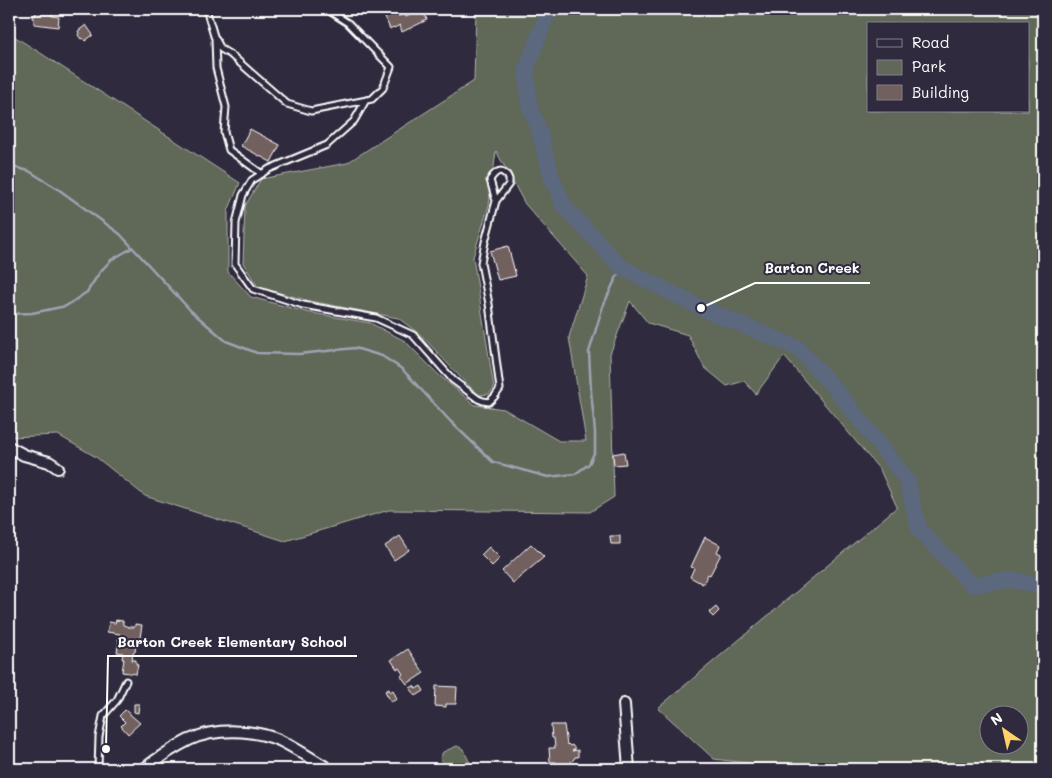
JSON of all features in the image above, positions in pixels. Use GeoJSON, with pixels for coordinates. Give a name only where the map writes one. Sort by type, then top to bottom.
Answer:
{"type":"FeatureCollection","features":[{"type":"Feature","properties":{"kind":"street"},"geometry":{"type":"LineString","coordinates":[[9,447],[24,455],[49,462],[58,468]]}},
{"type":"Feature","properties":{"kind":"street"},"geometry":{"type":"LineString","coordinates":[[624,704],[629,769]]}},
{"type":"Feature","properties":{"kind":"street"},"geometry":{"type":"LineString","coordinates":[[144,769],[159,757],[190,740],[218,732],[248,732],[278,740],[329,769]]}},
{"type":"Feature","properties":{"kind":"lane"},"geometry":{"type":"LineString","coordinates":[[206,9],[214,36],[221,49],[231,55],[286,104],[311,111],[372,99],[383,88],[392,67],[348,23],[326,9]]}},
{"type":"Feature","properties":{"kind":"lane"},"geometry":{"type":"LineString","coordinates":[[214,36],[216,68],[226,107],[224,132],[229,150],[262,174]]}},
{"type":"Feature","properties":{"kind":"lane"},"geometry":{"type":"LineString","coordinates":[[366,100],[354,121],[327,146],[262,174],[252,180],[243,195],[236,224],[235,264],[253,289],[303,305],[376,318],[413,335],[453,380],[478,399],[488,402],[500,389],[489,304],[481,263],[496,201],[509,184],[509,179],[501,171],[497,171],[490,180],[496,201]]}},
{"type":"Feature","properties":{"kind":"lane"},"geometry":{"type":"LineString","coordinates":[[98,769],[103,716],[117,700],[126,681]]}},
{"type":"Feature","properties":{"kind":"green space"},"geometry":{"type":"Polygon","coordinates":[[[476,9],[1043,9],[1043,769],[796,769],[714,759],[658,708],[897,507],[880,470],[784,356],[756,394],[744,381],[727,386],[704,367],[688,335],[648,323],[630,301],[610,354],[614,497],[590,512],[389,510],[285,541],[145,496],[96,457],[58,435],[9,437],[9,33],[240,183],[228,211],[228,272],[251,297],[306,312],[370,323],[405,341],[439,375],[475,405],[504,409],[559,441],[586,441],[569,337],[588,276],[525,204],[496,151],[489,205],[473,257],[494,388],[489,394],[479,395],[422,336],[398,318],[310,301],[258,287],[243,263],[245,206],[261,179],[347,163],[474,81],[476,9]]]}},
{"type":"Feature","properties":{"kind":"green space"},"geometry":{"type":"Polygon","coordinates":[[[457,746],[463,749],[473,769],[445,769],[440,758],[443,752],[457,746]]]}},
{"type":"Feature","properties":{"kind":"building"},"geometry":{"type":"Polygon","coordinates":[[[395,9],[398,16],[405,14],[406,17],[410,15],[407,9],[423,9],[427,20],[402,32],[400,25],[390,29],[383,13],[395,9]]]}},
{"type":"Feature","properties":{"kind":"building"},"geometry":{"type":"Polygon","coordinates":[[[36,11],[50,11],[49,13],[52,13],[52,16],[59,17],[58,27],[34,24],[33,15],[35,16],[36,11]]]}},
{"type":"Feature","properties":{"kind":"building"},"geometry":{"type":"Polygon","coordinates":[[[86,25],[93,35],[85,41],[78,35],[78,31],[86,25]]]}},
{"type":"Feature","properties":{"kind":"building"},"geometry":{"type":"Polygon","coordinates":[[[250,129],[280,145],[271,162],[241,146],[250,129]]]}},
{"type":"Feature","properties":{"kind":"building"},"geometry":{"type":"Polygon","coordinates":[[[508,246],[516,276],[498,280],[490,251],[508,246]]]}},
{"type":"Feature","properties":{"kind":"building"},"geometry":{"type":"Polygon","coordinates":[[[624,452],[626,464],[614,465],[613,454],[624,452]]]}},
{"type":"Feature","properties":{"kind":"building"},"geometry":{"type":"Polygon","coordinates":[[[400,536],[409,550],[394,560],[385,546],[400,536]]]}},
{"type":"Feature","properties":{"kind":"building"},"geometry":{"type":"Polygon","coordinates":[[[610,536],[620,536],[620,544],[611,544],[610,536]]]}},
{"type":"Feature","properties":{"kind":"building"},"geometry":{"type":"Polygon","coordinates":[[[705,537],[720,545],[717,552],[721,554],[703,584],[690,577],[694,568],[691,567],[705,537]]]}},
{"type":"Feature","properties":{"kind":"building"},"geometry":{"type":"Polygon","coordinates":[[[531,544],[544,557],[513,583],[502,571],[531,544]]]}},
{"type":"Feature","properties":{"kind":"building"},"geometry":{"type":"Polygon","coordinates":[[[489,547],[500,558],[492,566],[481,555],[489,547]]]}},
{"type":"Feature","properties":{"kind":"building"},"geometry":{"type":"Polygon","coordinates":[[[716,607],[719,611],[713,617],[709,613],[716,607]]]}},
{"type":"Feature","properties":{"kind":"building"},"geometry":{"type":"Polygon","coordinates":[[[116,620],[123,621],[123,625],[129,627],[135,627],[135,624],[142,625],[139,644],[136,644],[132,660],[136,660],[138,665],[136,674],[122,672],[123,653],[117,652],[120,634],[107,632],[109,622],[115,623],[116,620]]]}},
{"type":"Feature","properties":{"kind":"building"},"geometry":{"type":"Polygon","coordinates":[[[408,649],[424,673],[407,684],[401,676],[403,674],[399,668],[397,669],[391,660],[408,649]]]}},
{"type":"Feature","properties":{"kind":"building"},"geometry":{"type":"Polygon","coordinates":[[[414,686],[416,689],[421,686],[424,691],[416,696],[410,688],[414,686]]]}},
{"type":"Feature","properties":{"kind":"building"},"geometry":{"type":"Polygon","coordinates":[[[436,686],[457,687],[456,704],[446,704],[446,707],[435,706],[436,686]]]}},
{"type":"Feature","properties":{"kind":"building"},"geometry":{"type":"Polygon","coordinates":[[[389,689],[390,692],[393,690],[397,699],[391,702],[385,691],[389,689]]]}},
{"type":"Feature","properties":{"kind":"building"},"geometry":{"type":"Polygon","coordinates":[[[134,704],[139,704],[138,713],[134,712],[134,704]]]}},
{"type":"Feature","properties":{"kind":"building"},"geometry":{"type":"Polygon","coordinates":[[[125,710],[140,723],[128,734],[121,726],[125,722],[119,716],[125,710]]]}},
{"type":"Feature","properties":{"kind":"building"},"geometry":{"type":"Polygon","coordinates":[[[551,725],[564,725],[567,745],[572,745],[575,749],[572,751],[578,750],[578,757],[575,757],[571,762],[571,769],[556,769],[556,762],[550,762],[549,748],[555,748],[551,725]]]}},
{"type":"Feature","properties":{"kind":"waterway"},"geometry":{"type":"LineString","coordinates":[[549,9],[526,70],[529,105],[538,127],[552,178],[564,206],[621,267],[701,308],[798,348],[837,391],[907,480],[919,529],[972,585],[1014,580],[1040,586],[1043,591]]}},
{"type":"Feature","properties":{"kind":"waterway"},"geometry":{"type":"LineString","coordinates":[[9,166],[29,171],[58,189],[120,234],[191,311],[226,341],[257,353],[299,354],[355,348],[382,356],[402,369],[451,422],[493,462],[548,477],[575,474],[589,464],[595,451],[589,352],[603,306],[621,267]]}},
{"type":"Feature","properties":{"kind":"waterway"},"geometry":{"type":"LineString","coordinates":[[9,314],[32,313],[66,306],[87,292],[100,272],[111,260],[132,248]]}},
{"type":"Feature","properties":{"kind":"place","name":"Barton Creek"},"geometry":{"type":"Point","coordinates":[701,308]}},
{"type":"Feature","properties":{"kind":"place","name":"Barton Creek Elementary School"},"geometry":{"type":"Point","coordinates":[106,749]}}]}
